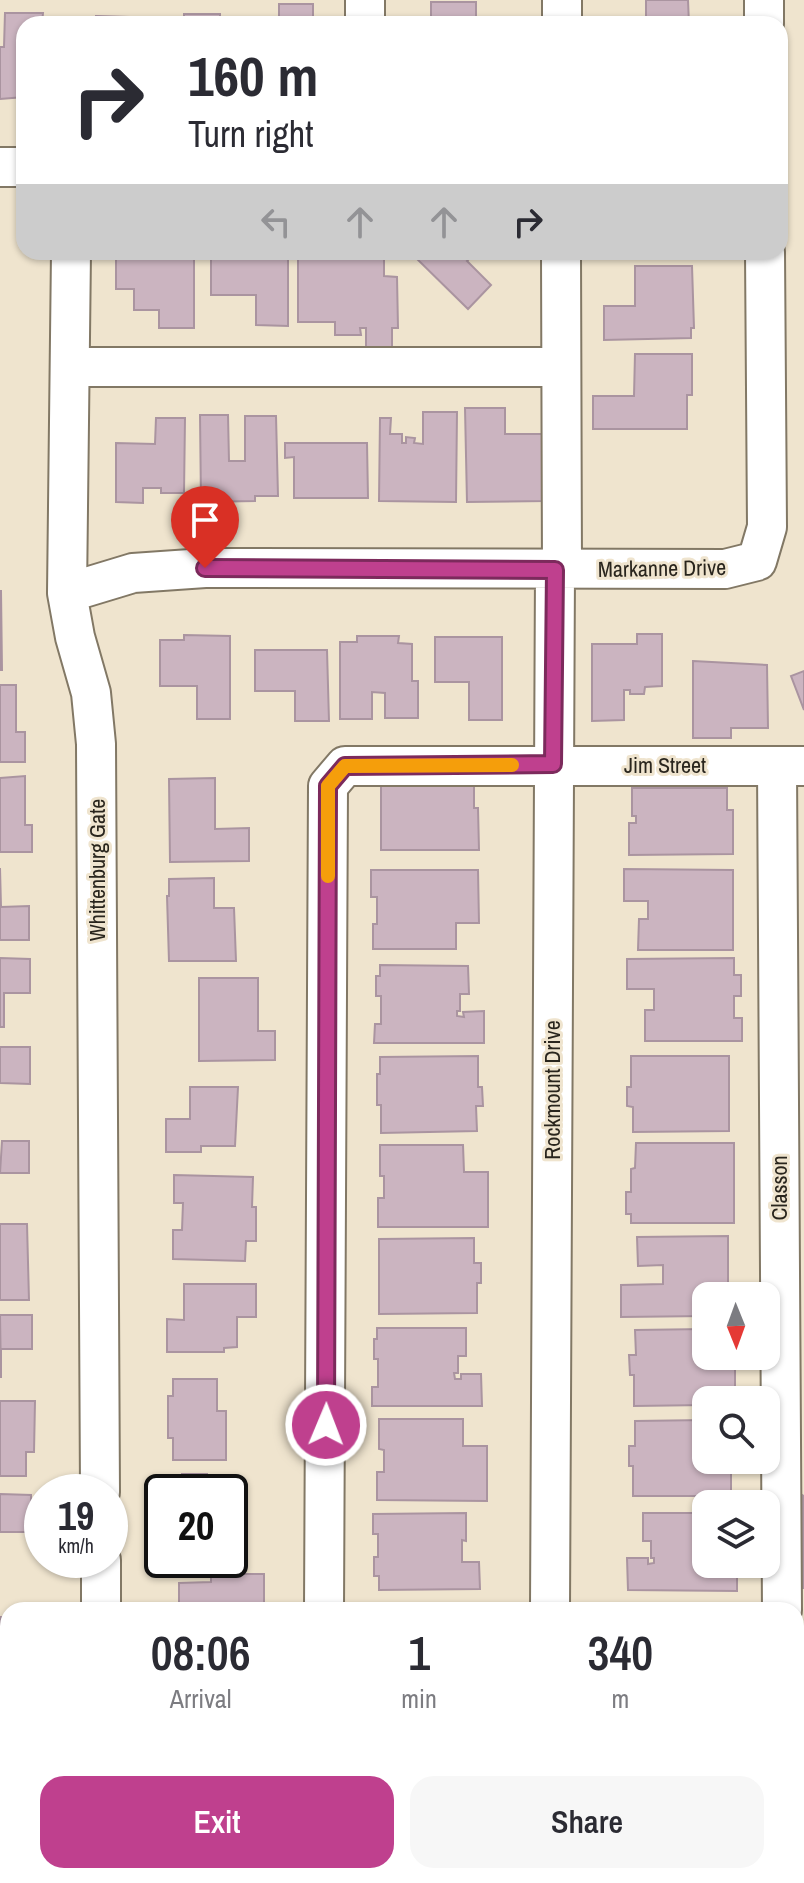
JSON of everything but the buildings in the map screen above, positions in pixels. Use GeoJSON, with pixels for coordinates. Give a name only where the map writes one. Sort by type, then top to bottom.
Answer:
{"type":"FeatureCollection","features":[{"type":"Feature","properties":{"kind":"street","name":"Whittenburg Gate"},"geometry":{"type":"LineString","coordinates":[[71,260],[67,593],[75,637],[91,693],[96,744],[100,1474]]}},
{"type":"Feature","properties":{"kind":"street","name":"Rockmount Drive"},"geometry":{"type":"LineString","coordinates":[[550,1602],[553,764],[559,570],[561,260]]}},
{"type":"Feature","properties":{"kind":"street","name":"Markanne Drive"},"geometry":{"type":"LineString","coordinates":[[67,593],[133,573],[205,568],[725,569],[757,561],[767,527],[765,260]]}},
{"type":"Feature","properties":{"kind":"street"},"geometry":{"type":"LineString","coordinates":[[71,367],[560,367]]}},
{"type":"Feature","properties":{"kind":"street","name":"Jim Street"},"geometry":{"type":"LineString","coordinates":[[324,1602],[328,786],[345,766],[791,766]]}},
{"type":"Feature","properties":{"kind":"street","name":"Classon"},"geometry":{"type":"LineString","coordinates":[[782,1602],[791,766]]}},
{"type":"Feature","properties":{"kind":"street"},"geometry":{"type":"LineString","coordinates":[[101,1578],[101,1602]]}},
{"type":"Feature","properties":{"kind":"slow traffic"},"geometry":{"type":"LineString","coordinates":[[328,876],[328,786],[345,766],[512,765]]}},
{"type":"Feature","properties":{"kind":"route"},"geometry":{"type":"LineString","coordinates":[[205,568],[555,570],[553,764],[345,766],[328,786],[326,1425]]}}]}
